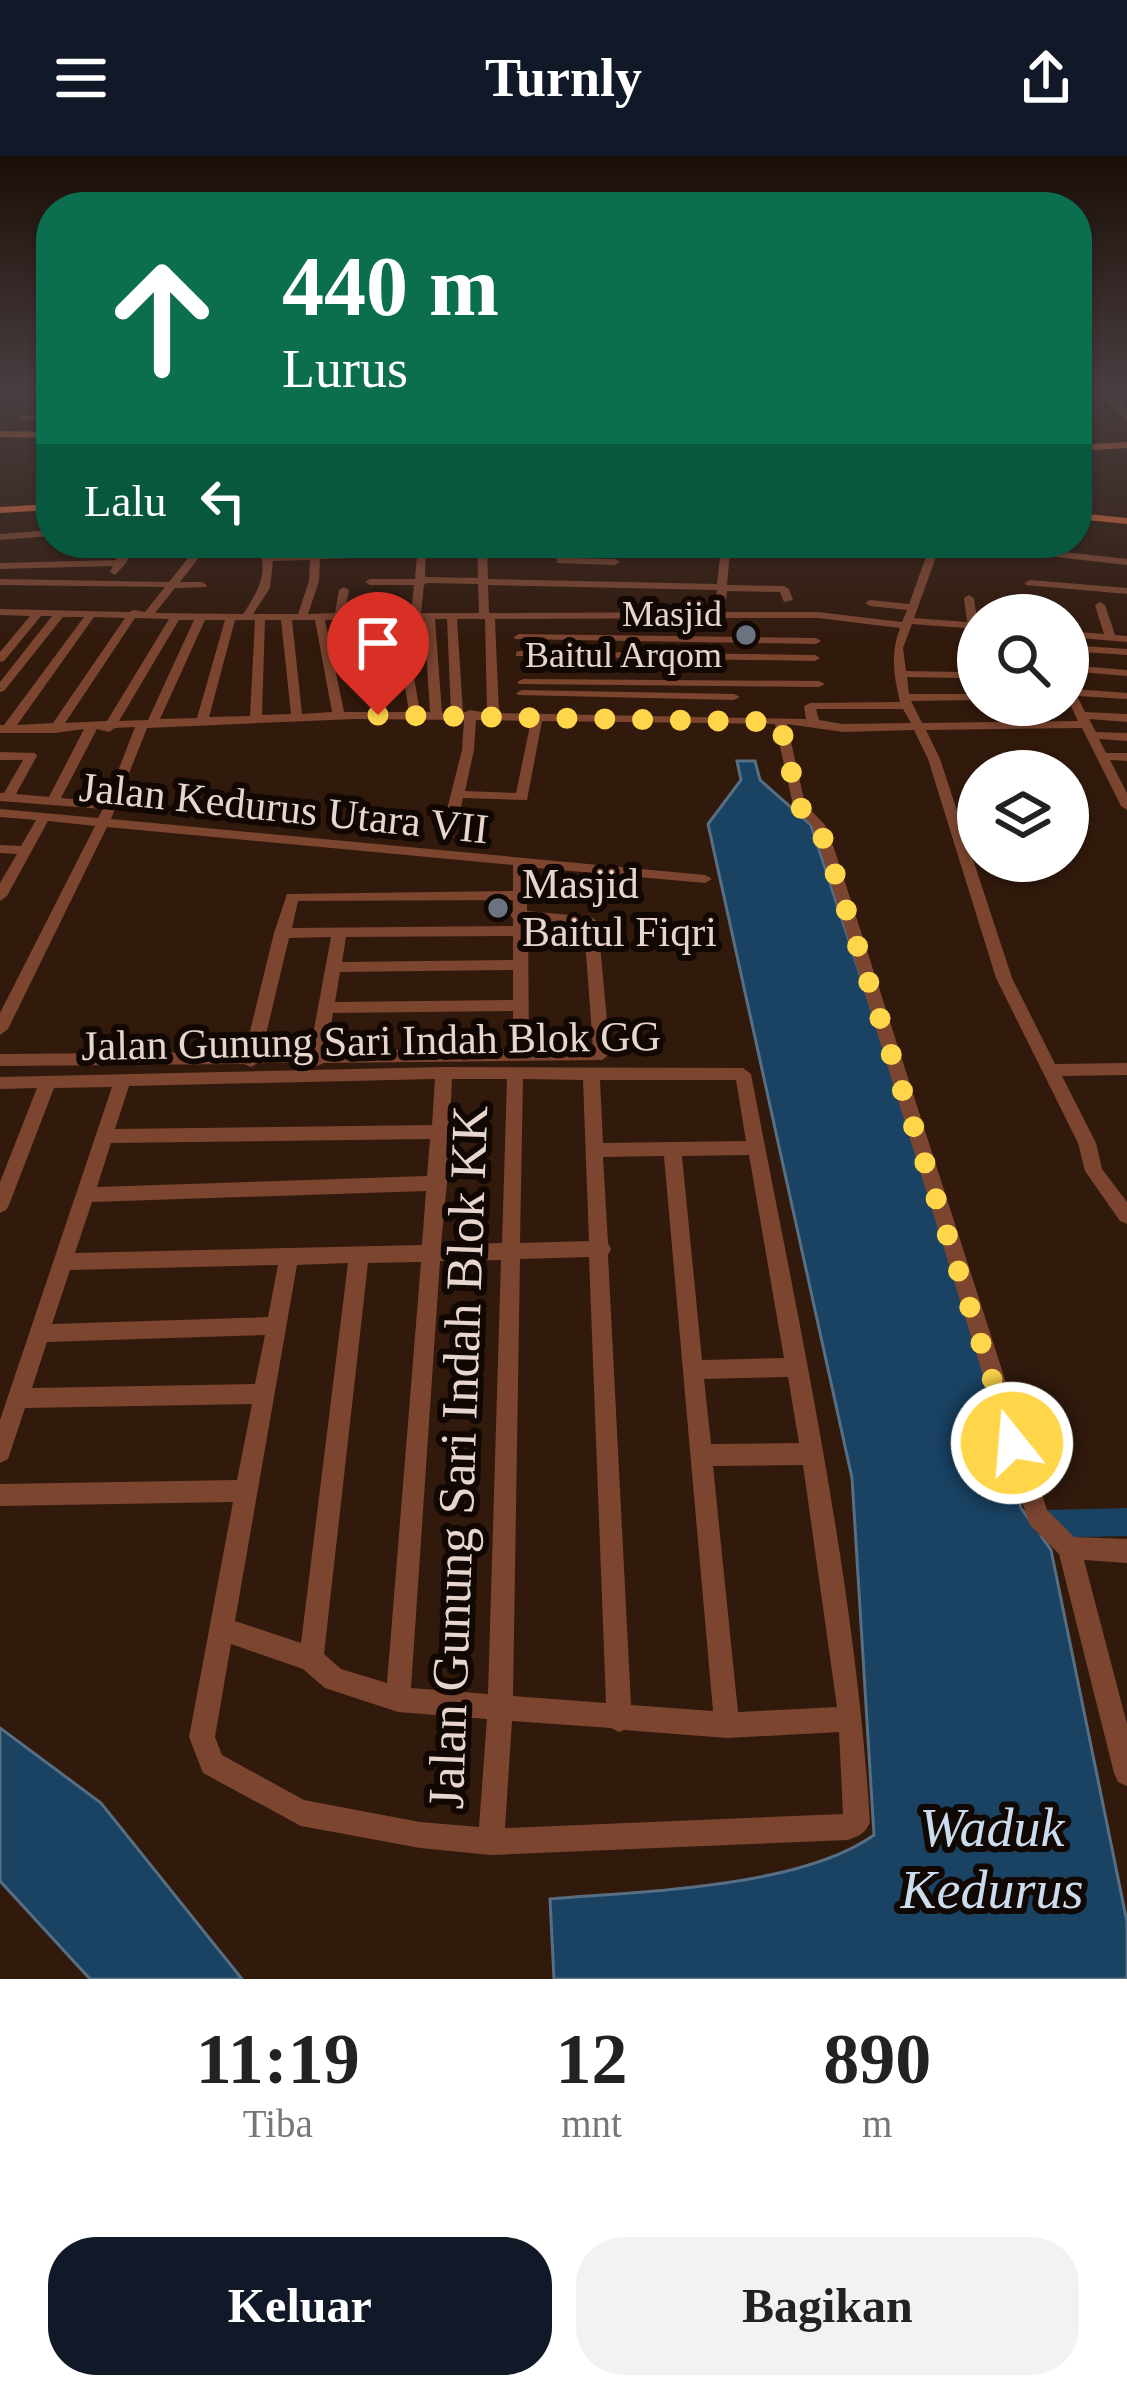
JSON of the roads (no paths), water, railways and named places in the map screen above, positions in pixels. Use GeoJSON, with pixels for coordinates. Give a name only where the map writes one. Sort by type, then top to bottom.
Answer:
{"type":"FeatureCollection","features":[{"type":"Feature","properties":{"kind":"main road"},"geometry":{"type":"LineString","coordinates":[[0,510],[36,508]]}},
{"type":"Feature","properties":{"kind":"main road"},"geometry":{"type":"LineString","coordinates":[[1092,518],[1127,521]]}},
{"type":"Feature","properties":{"kind":"street"},"geometry":{"type":"LineString","coordinates":[[0,537],[36,534]]}},
{"type":"Feature","properties":{"kind":"street"},"geometry":{"type":"LineString","coordinates":[[109,583],[123,558]]}},
{"type":"Feature","properties":{"kind":"street"},"geometry":{"type":"LineString","coordinates":[[149,614],[192,558]]}},
{"type":"Feature","properties":{"kind":"street"},"geometry":{"type":"LineString","coordinates":[[256,720],[253,617],[265,587],[268,559],[292,558]]}},
{"type":"Feature","properties":{"kind":"street"},"geometry":{"type":"LineString","coordinates":[[302,616],[314,581],[315,558]]}},
{"type":"Feature","properties":{"kind":"street"},"geometry":{"type":"LineString","coordinates":[[423,558],[422,615],[436,716]]}},
{"type":"Feature","properties":{"kind":"street"},"geometry":{"type":"LineString","coordinates":[[483,558],[493,716]]}},
{"type":"Feature","properties":{"kind":"street"},"geometry":{"type":"LineString","coordinates":[[560,558],[614,562]]}},
{"type":"Feature","properties":{"kind":"street"},"geometry":{"type":"LineString","coordinates":[[724,558],[718,617],[738,721]]}},
{"type":"Feature","properties":{"kind":"street"},"geometry":{"type":"LineString","coordinates":[[930,558],[898,648],[905,701],[934,760],[1004,978],[1087,1143],[1094,1171],[1127,1216]]}},
{"type":"Feature","properties":{"kind":"street"},"geometry":{"type":"LineString","coordinates":[[1023,558],[1032,588],[1127,591]]}},
{"type":"Feature","properties":{"kind":"street"},"geometry":{"type":"LineString","coordinates":[[1080,558],[1127,562]]}},
{"type":"Feature","properties":{"kind":"street"},"geometry":{"type":"LineString","coordinates":[[582,562],[583,576]]}},
{"type":"Feature","properties":{"kind":"street"},"geometry":{"type":"LineString","coordinates":[[0,566],[121,563]]}},
{"type":"Feature","properties":{"kind":"street"},"geometry":{"type":"LineString","coordinates":[[0,582],[203,586],[178,616],[109,728]]}},
{"type":"Feature","properties":{"kind":"street"},"geometry":{"type":"LineString","coordinates":[[370,582],[721,585],[784,589],[788,600]]}},
{"type":"Feature","properties":{"kind":"street"},"geometry":{"type":"LineString","coordinates":[[340,613],[344,590]]}},
{"type":"Feature","properties":{"kind":"street"},"geometry":{"type":"LineString","coordinates":[[6,612],[30,591]]}},
{"type":"Feature","properties":{"kind":"street"},"geometry":{"type":"LineString","coordinates":[[846,618],[848,603]]}},
{"type":"Feature","properties":{"kind":"street"},"geometry":{"type":"LineString","coordinates":[[869,603],[907,618]]}},
{"type":"Feature","properties":{"kind":"street"},"geometry":{"type":"LineString","coordinates":[[1100,605],[1110,637]]}},
{"type":"Feature","properties":{"kind":"street"},"geometry":{"type":"LineString","coordinates":[[0,658],[40,611]]}},
{"type":"Feature","properties":{"kind":"street"},"geometry":{"type":"LineString","coordinates":[[6,612],[201,617],[364,613],[907,618],[957,624]]}},
{"type":"Feature","properties":{"kind":"street"},"geometry":{"type":"LineString","coordinates":[[0,689],[61,612]]}},
{"type":"Feature","properties":{"kind":"street"},"geometry":{"type":"LineString","coordinates":[[3,730],[92,613]]}},
{"type":"Feature","properties":{"kind":"street"},"geometry":{"type":"LineString","coordinates":[[55,729],[134,613]]}},
{"type":"Feature","properties":{"kind":"street"},"geometry":{"type":"LineString","coordinates":[[364,613],[378,715]]}},
{"type":"Feature","properties":{"kind":"street"},"geometry":{"type":"LineString","coordinates":[[319,615],[339,716]]}},
{"type":"Feature","properties":{"kind":"street"},"geometry":{"type":"LineString","coordinates":[[398,615],[415,716]]}},
{"type":"Feature","properties":{"kind":"street"},"geometry":{"type":"LineString","coordinates":[[447,837],[457,794],[463,714],[452,615]]}},
{"type":"Feature","properties":{"kind":"street"},"geometry":{"type":"LineString","coordinates":[[286,616],[298,718]]}},
{"type":"Feature","properties":{"kind":"street"},"geometry":{"type":"LineString","coordinates":[[518,616],[521,717]]}},
{"type":"Feature","properties":{"kind":"street"},"geometry":{"type":"LineString","coordinates":[[2,1018],[201,617]]}},
{"type":"Feature","properties":{"kind":"street"},"geometry":{"type":"LineString","coordinates":[[201,723],[231,617]]}},
{"type":"Feature","properties":{"kind":"street"},"geometry":{"type":"LineString","coordinates":[[1089,633],[1127,639]]}},
{"type":"Feature","properties":{"kind":"street"},"geometry":{"type":"LineString","coordinates":[[519,637],[816,641]]}},
{"type":"Feature","properties":{"kind":"street"},"geometry":{"type":"LineString","coordinates":[[1089,649],[1127,652]]}},
{"type":"Feature","properties":{"kind":"street"},"geometry":{"type":"LineString","coordinates":[[523,688],[814,658]]}},
{"type":"Feature","properties":{"kind":"street"},"geometry":{"type":"LineString","coordinates":[[521,660],[785,669]]}},
{"type":"Feature","properties":{"kind":"street"},"geometry":{"type":"LineString","coordinates":[[727,669],[820,684]]}},
{"type":"Feature","properties":{"kind":"street"},"geometry":{"type":"LineString","coordinates":[[1089,670],[1127,673]]}},
{"type":"Feature","properties":{"kind":"street"},"geometry":{"type":"LineString","coordinates":[[899,674],[957,675]]}},
{"type":"Feature","properties":{"kind":"street"},"geometry":{"type":"LineString","coordinates":[[523,688],[734,697]]}},
{"type":"Feature","properties":{"kind":"street"},"geometry":{"type":"LineString","coordinates":[[1089,694],[1127,696]]}},
{"type":"Feature","properties":{"kind":"street"},"geometry":{"type":"LineString","coordinates":[[813,722],[810,706],[957,698]]}},
{"type":"Feature","properties":{"kind":"street"},"geometry":{"type":"LineString","coordinates":[[3,730],[463,714],[813,722],[843,728],[957,725]]}},
{"type":"Feature","properties":{"kind":"street"},"geometry":{"type":"LineString","coordinates":[[457,794],[522,797],[537,718]]}},
{"type":"Feature","properties":{"kind":"street"},"geometry":{"type":"LineString","coordinates":[[1089,724],[1127,718]]}},
{"type":"Feature","properties":{"kind":"street"},"geometry":{"type":"LineString","coordinates":[[780,722],[799,806],[818,825],[1025,1480],[1041,1522],[1069,1548],[1127,1773]]}},
{"type":"Feature","properties":{"kind":"street"},"geometry":{"type":"LineString","coordinates":[[1085,726],[1120,779],[1126,802]]}},
{"type":"Feature","properties":{"kind":"street"},"geometry":{"type":"LineString","coordinates":[[1088,726],[1127,737]]}},
{"type":"Feature","properties":{"kind":"street"},"geometry":{"type":"LineString","coordinates":[[53,802],[91,728]]}},
{"type":"Feature","properties":{"kind":"street"},"geometry":{"type":"LineString","coordinates":[[0,756],[31,757],[4,798],[110,806]]}},
{"type":"Feature","properties":{"kind":"street"},"geometry":{"type":"LineString","coordinates":[[1101,756],[1127,758]]}},
{"type":"Feature","properties":{"kind":"street","name":"Jalan Kedurus Utara VII"},"geometry":{"type":"LineString","coordinates":[[0,813],[705,879]]}},
{"type":"Feature","properties":{"kind":"street"},"geometry":{"type":"LineString","coordinates":[[0,896],[44,817]]}},
{"type":"Feature","properties":{"kind":"street"},"geometry":{"type":"LineString","coordinates":[[0,849],[25,850]]}},
{"type":"Feature","properties":{"kind":"street","name":"Jalan Gunung Sari Indah Blok KK"},"geometry":{"type":"LineString","coordinates":[[490,1842],[500,1711],[520,865]]}},
{"type":"Feature","properties":{"kind":"street"},"geometry":{"type":"LineString","coordinates":[[251,1061],[292,897],[518,895]]}},
{"type":"Feature","properties":{"kind":"street"},"geometry":{"type":"LineString","coordinates":[[0,1060],[518,1065],[599,1055],[591,922],[281,933]]}},
{"type":"Feature","properties":{"kind":"street"},"geometry":{"type":"LineString","coordinates":[[317,1060],[339,933]]}},
{"type":"Feature","properties":{"kind":"street"},"geometry":{"type":"LineString","coordinates":[[333,967],[518,965]]}},
{"type":"Feature","properties":{"kind":"street"},"geometry":{"type":"LineString","coordinates":[[326,1008],[520,1005]]}},
{"type":"Feature","properties":{"kind":"street","name":"Jalan Gunung Sari Indah Blok GG"},"geometry":{"type":"LineString","coordinates":[[0,1083],[444,1073],[518,1065],[591,1075],[743,1074],[758,1148]]}},
{"type":"Feature","properties":{"kind":"street"},"geometry":{"type":"LineString","coordinates":[[1052,1076],[1127,1069]]}},
{"type":"Feature","properties":{"kind":"street"},"geometry":{"type":"LineString","coordinates":[[398,1699],[444,1073]]}},
{"type":"Feature","properties":{"kind":"street"},"geometry":{"type":"LineString","coordinates":[[591,1075],[619,1719]]}},
{"type":"Feature","properties":{"kind":"street"},"geometry":{"type":"LineString","coordinates":[[0,1452],[123,1080]]}},
{"type":"Feature","properties":{"kind":"street"},"geometry":{"type":"LineString","coordinates":[[0,1204],[48,1082]]}},
{"type":"Feature","properties":{"kind":"street"},"geometry":{"type":"LineString","coordinates":[[105,1136],[440,1132]]}},
{"type":"Feature","properties":{"kind":"street"},"geometry":{"type":"LineString","coordinates":[[672,1148],[727,1725]]}},
{"type":"Feature","properties":{"kind":"street"},"geometry":{"type":"LineString","coordinates":[[289,1256],[202,1737],[212,1764],[301,1813],[328,1822],[490,1842],[848,1827],[860,1810],[850,1719],[812,1454],[758,1148],[596,1150]]}},
{"type":"Feature","properties":{"kind":"street"},"geometry":{"type":"LineString","coordinates":[[85,1195],[438,1183]]}},
{"type":"Feature","properties":{"kind":"street"},"geometry":{"type":"LineString","coordinates":[[62,1262],[602,1250]]}},
{"type":"Feature","properties":{"kind":"street"},"geometry":{"type":"LineString","coordinates":[[311,1660],[359,1254]]}},
{"type":"Feature","properties":{"kind":"street"},"geometry":{"type":"LineString","coordinates":[[39,1333],[275,1326]]}},
{"type":"Feature","properties":{"kind":"street"},"geometry":{"type":"LineString","coordinates":[[692,1370],[797,1367]]}},
{"type":"Feature","properties":{"kind":"street"},"geometry":{"type":"LineString","coordinates":[[19,1398],[263,1394]]}},
{"type":"Feature","properties":{"kind":"street"},"geometry":{"type":"LineString","coordinates":[[700,1455],[812,1454]]}},
{"type":"Feature","properties":{"kind":"street"},"geometry":{"type":"LineString","coordinates":[[0,1495],[245,1491]]}},
{"type":"Feature","properties":{"kind":"street"},"geometry":{"type":"LineString","coordinates":[[1069,1548],[1127,1551]]}},
{"type":"Feature","properties":{"kind":"street"},"geometry":{"type":"LineString","coordinates":[[221,1628],[311,1660],[334,1679],[398,1699],[500,1711],[727,1725],[850,1719]]}},
{"type":"Feature","properties":{"kind":"water","name":"Waduk Kedurus"},"geometry":{"type":"Polygon","coordinates":[[[737,761],[755,761],[760,780],[811,825],[948,1242],[1021,1508],[1051,1550],[1127,1922],[1127,1979],[554,1979],[550,1899],[763,1876],[843,1853],[874,1835],[852,1478],[708,824],[741,780],[737,761]]]}},
{"type":"Feature","properties":{"kind":"water"},"geometry":{"type":"Polygon","coordinates":[[[0,1728],[101,1803],[242,1979],[90,1979],[0,1881],[0,1728]]]}},
{"type":"Feature","properties":{"kind":"waterway"},"geometry":{"type":"LineString","coordinates":[[1046,1524],[1127,1522]]}},
{"type":"Feature","properties":{"kind":"place","name":"Masjid Baitul Arqom"},"geometry":{"type":"Point","coordinates":[746,635]}},
{"type":"Feature","properties":{"kind":"place","name":"Masjid Baitul Fiqri"},"geometry":{"type":"Point","coordinates":[498,908]}}]}
